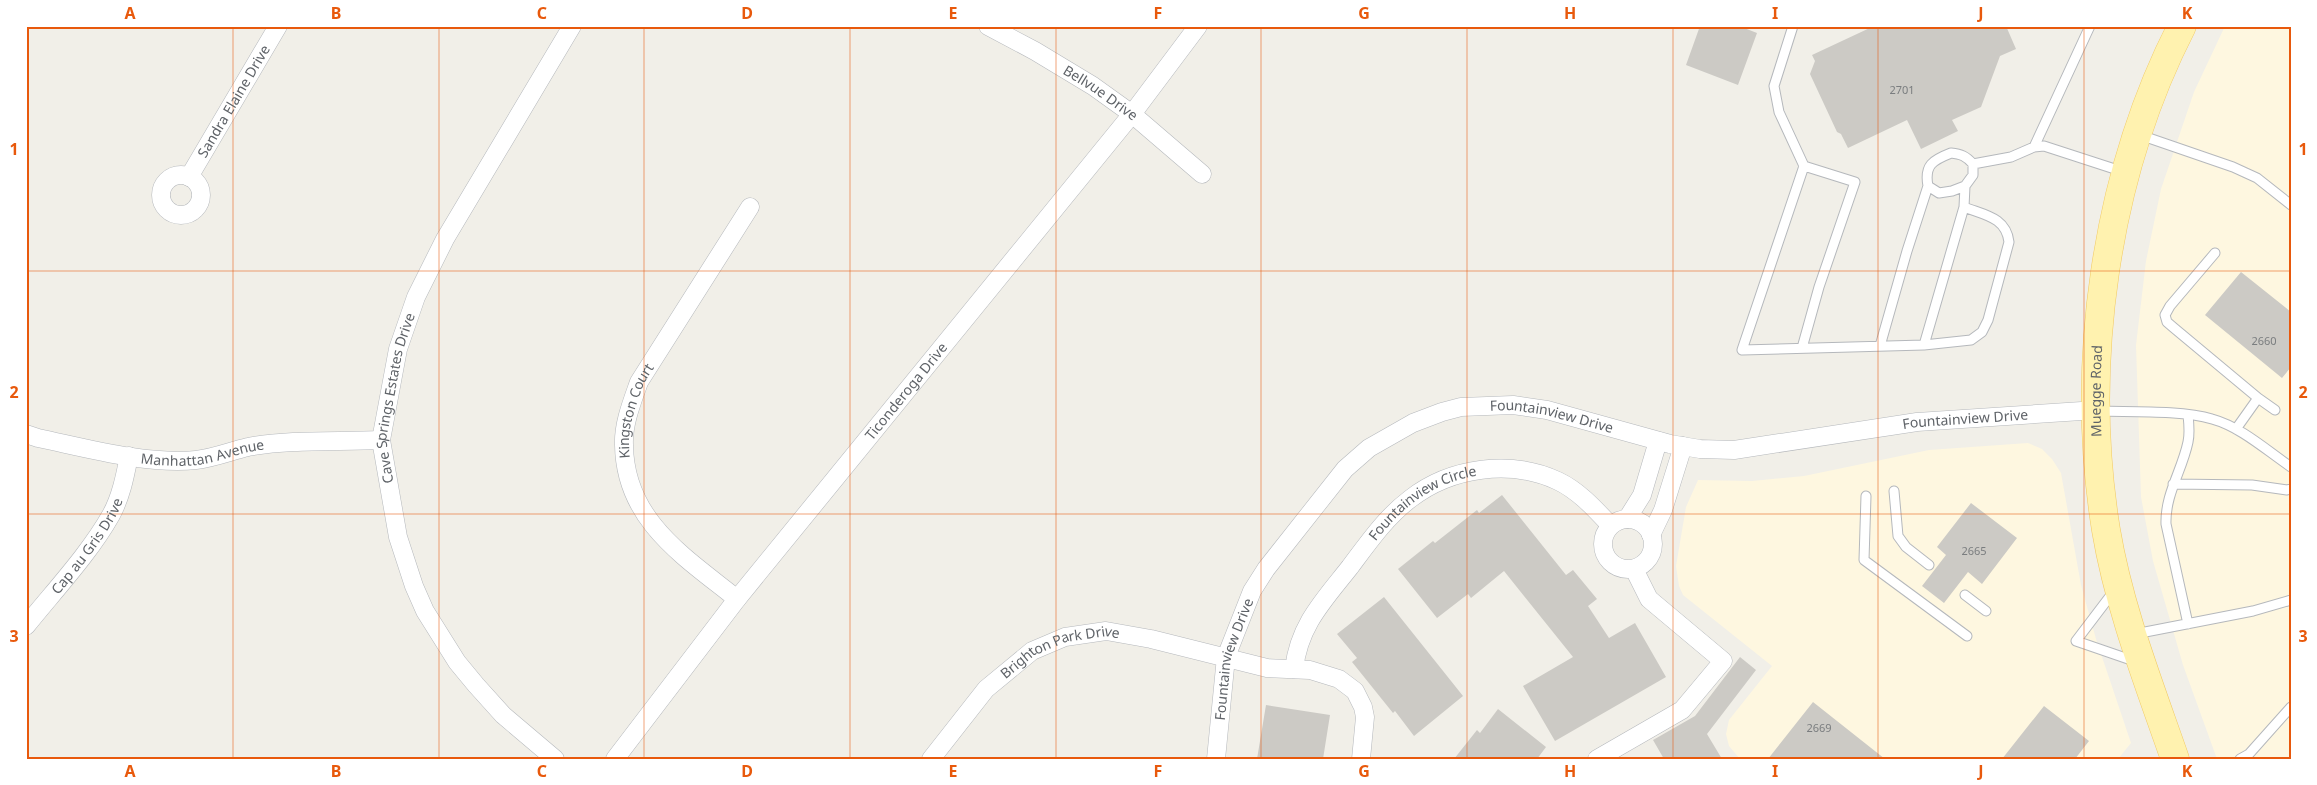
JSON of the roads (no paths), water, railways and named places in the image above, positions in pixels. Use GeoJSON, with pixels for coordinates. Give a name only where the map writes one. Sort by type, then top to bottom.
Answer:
{"type":"FeatureCollection","features":[{"type":"Feature","properties":{"kind":"main road","name":"Muegge Road"},"geometry":{"type":"LineString","coordinates":[[2175,759],[2133,635],[2118,584],[2106,530],[2097,410],[2097,358],[2106,264],[2127,173],[2138,134],[2157,80],[2182,26]]}},
{"type":"Feature","properties":{"kind":"street","name":"Sandra Elaine Drive"},"geometry":{"type":"LineString","coordinates":[[189,177],[278,26]]}},
{"type":"Feature","properties":{"kind":"street","name":"Cave Springs Estates Drive"},"geometry":{"type":"LineString","coordinates":[[555,759],[503,715],[476,686],[456,662],[425,610],[414,586],[398,537],[381,440],[398,349],[416,297],[444,240],[572,26]]}},
{"type":"Feature","properties":{"kind":"street","name":"Bellvue Drive"},"geometry":{"type":"LineString","coordinates":[[988,26],[1085,81],[1132,114],[1202,174]]}},
{"type":"Feature","properties":{"kind":"street","name":"Ticonderoga Drive"},"geometry":{"type":"LineString","coordinates":[[615,759],[737,599],[1132,114],[1198,26]]}},
{"type":"Feature","properties":{"kind":"street","name":"Kingston Court"},"geometry":{"type":"LineString","coordinates":[[737,599],[674,548],[656,530],[641,510],[632,490],[624,445],[628,413],[639,382],[750,207]]}},
{"type":"Feature","properties":{"kind":"street","name":"Fountainview Drive"},"geometry":{"type":"LineString","coordinates":[[1216,759],[1226,657],[1252,591],[1266,569],[1345,469],[1369,448],[1413,423],[1462,407],[1513,405],[1547,410],[1658,441],[1683,446],[1734,450],[1917,422],[2097,410]]}},
{"type":"Feature","properties":{"kind":"street","name":"Manhattan Avenue"},"geometry":{"type":"LineString","coordinates":[[26,434],[129,456],[196,460],[248,448],[277,444],[381,440]]}},
{"type":"Feature","properties":{"kind":"street"},"geometry":{"type":"LineString","coordinates":[[1627,519],[1642,496],[1658,441]]}},
{"type":"Feature","properties":{"kind":"street"},"geometry":{"type":"LineString","coordinates":[[1651,535],[1644,524],[1627,519],[1610,525],[1602,542],[1604,554],[1616,567],[1634,569],[1645,563],[1652,553],[1651,535],[1663,510],[1683,446]]}},
{"type":"Feature","properties":{"kind":"street","name":"Cap au Gris Drive"},"geometry":{"type":"LineString","coordinates":[[26,626],[98,535],[112,514],[121,491],[129,456]]}},
{"type":"Feature","properties":{"kind":"street","name":"Fountainview Circle"},"geometry":{"type":"LineString","coordinates":[[1294,669],[1297,648],[1302,635],[1328,595],[1374,536],[1397,510],[1411,498],[1443,480],[1466,472],[1491,469],[1513,469],[1537,474],[1559,481],[1578,494],[1610,525]]}},
{"type":"Feature","properties":{"kind":"street"},"geometry":{"type":"LineString","coordinates":[[1597,759],[1682,710],[1724,661],[1649,599],[1634,569]]}},
{"type":"Feature","properties":{"kind":"street","name":"Brighton Park Drive"},"geometry":{"type":"LineString","coordinates":[[931,759],[986,689],[1032,651],[1065,637],[1106,631],[1226,657]]}},
{"type":"Feature","properties":{"kind":"street"},"geometry":{"type":"LineString","coordinates":[[1226,657],[1267,668],[1325,673],[1339,679],[1358,696],[1364,707],[1365,717],[1361,759]]}},
{"type":"Feature","properties":{"kind":"lane"},"geometry":{"type":"LineString","coordinates":[[1793,26],[1774,86],[1779,112],[1804,166],[1742,350],[1924,345],[1971,340],[1982,332],[1988,320],[2009,242],[2008,231],[2003,223],[1964,207]]}},
{"type":"Feature","properties":{"kind":"lane"},"geometry":{"type":"LineString","coordinates":[[2034,146],[2090,26]]}},
{"type":"Feature","properties":{"kind":"lane"},"geometry":{"type":"LineString","coordinates":[[2138,134],[2232,167],[2257,178],[2291,205]]}},
{"type":"Feature","properties":{"kind":"lane"},"geometry":{"type":"LineString","coordinates":[[1973,164],[2011,157],[2034,146],[2044,146],[2127,173]]}},
{"type":"Feature","properties":{"kind":"lane"},"geometry":{"type":"LineString","coordinates":[[1880,346],[1928,186],[1926,176],[1928,166],[1935,159],[1951,153],[1961,154],[1973,164]]}},
{"type":"Feature","properties":{"kind":"lane"},"geometry":{"type":"LineString","coordinates":[[1928,186],[1939,193],[1965,186],[1973,175],[1973,164]]}},
{"type":"Feature","properties":{"kind":"lane"},"geometry":{"type":"LineString","coordinates":[[1802,348],[1819,287],[1855,182],[1804,166]]}},
{"type":"Feature","properties":{"kind":"lane"},"geometry":{"type":"LineString","coordinates":[[1924,345],[1964,207],[1965,186]]}},
{"type":"Feature","properties":{"kind":"lane"},"geometry":{"type":"LineString","coordinates":[[2214,253],[2166,311],[2168,322],[2258,398],[2275,410]]}},
{"type":"Feature","properties":{"kind":"lane"},"geometry":{"type":"LineString","coordinates":[[2236,429],[2258,398]]}},
{"type":"Feature","properties":{"kind":"lane"},"geometry":{"type":"LineString","coordinates":[[2097,410],[2212,418],[2236,429],[2291,467]]}},
{"type":"Feature","properties":{"kind":"lane"},"geometry":{"type":"LineString","coordinates":[[2188,415],[2188,442],[2167,500],[2166,524],[2188,624]]}},
{"type":"Feature","properties":{"kind":"lane"},"geometry":{"type":"LineString","coordinates":[[2173,484],[2252,485],[2291,489]]}},
{"type":"Feature","properties":{"kind":"lane"},"geometry":{"type":"LineString","coordinates":[[1894,492],[1898,536],[1906,547],[1929,565]]}},
{"type":"Feature","properties":{"kind":"lane"},"geometry":{"type":"LineString","coordinates":[[1866,496],[1864,560],[1967,636]]}},
{"type":"Feature","properties":{"kind":"lane"},"geometry":{"type":"LineString","coordinates":[[2118,584],[2076,641],[2142,664]]}},
{"type":"Feature","properties":{"kind":"lane"},"geometry":{"type":"LineString","coordinates":[[1965,595],[1986,611]]}},
{"type":"Feature","properties":{"kind":"lane"},"geometry":{"type":"LineString","coordinates":[[2133,635],[2291,600]]}},
{"type":"Feature","properties":{"kind":"lane"},"geometry":{"type":"LineString","coordinates":[[2240,759],[2249,754],[2291,707]]}}]}
